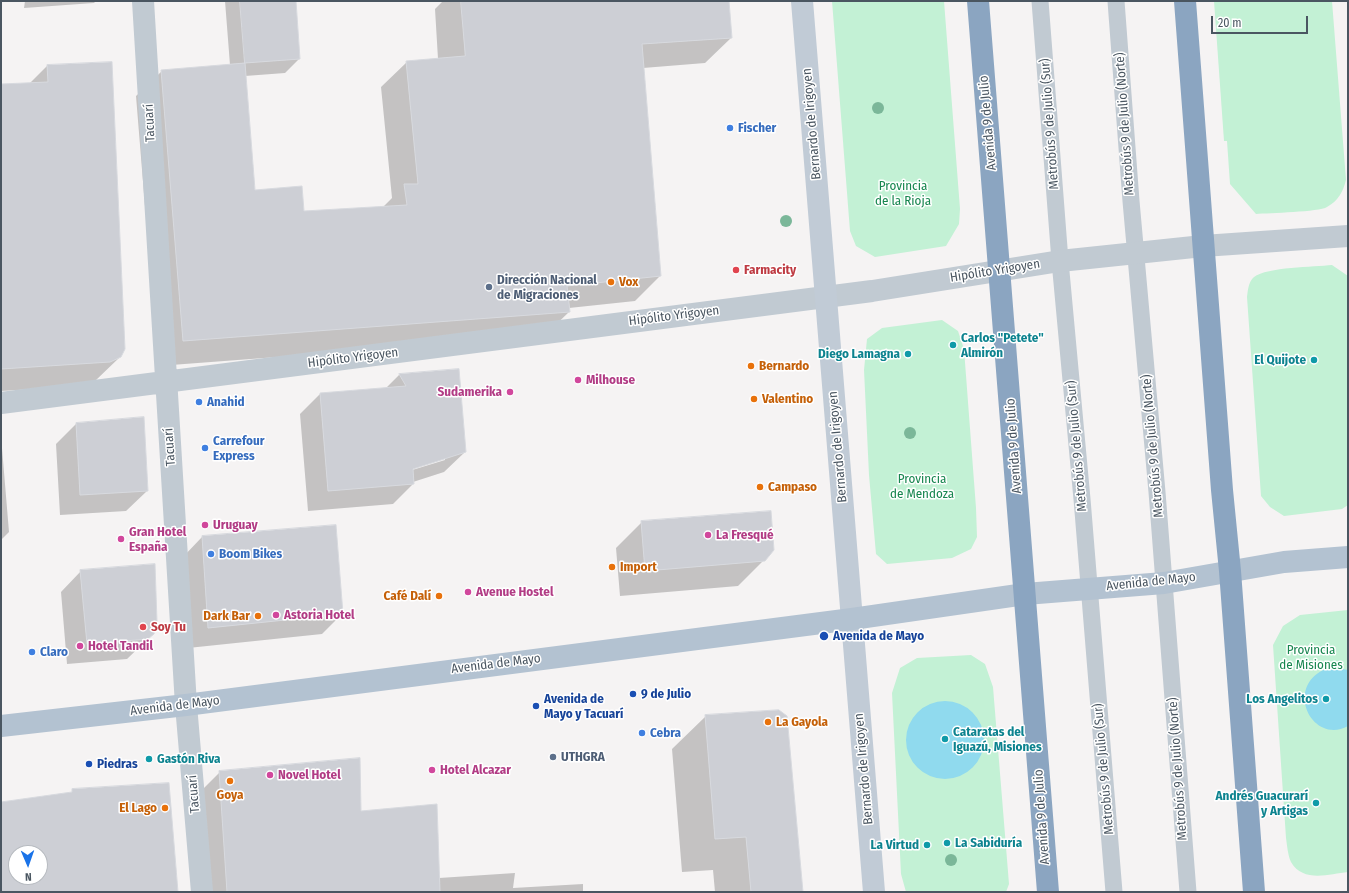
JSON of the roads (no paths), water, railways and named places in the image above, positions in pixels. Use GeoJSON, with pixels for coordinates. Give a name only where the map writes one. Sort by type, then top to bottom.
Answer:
{"type":"FeatureCollection","features":[{"type":"Feature","properties":{"kind":"highway","name":"Avenida 9 de Julio"},"geometry":{"type":"LineString","coordinates":[[978,1],[1048,892]]}},
{"type":"Feature","properties":{"kind":"highway"},"geometry":{"type":"LineString","coordinates":[[1185,1],[1254,892]]}},
{"type":"Feature","properties":{"kind":"main road","name":"Avenida de Mayo"},"geometry":{"type":"LineString","coordinates":[[1,726],[186,705],[852,619],[1025,594],[1164,582],[1284,562],[1348,557]]}},
{"type":"Feature","properties":{"kind":"street","name":"Tacuarí"},"geometry":{"type":"LineString","coordinates":[[142,1],[186,705],[202,892]]}},
{"type":"Feature","properties":{"kind":"street","name":"Bernardo de Irigoyen"},"geometry":{"type":"LineString","coordinates":[[802,1],[874,892]]}},
{"type":"Feature","properties":{"kind":"street","name":"Hipólito Yrigoyen"},"geometry":{"type":"LineString","coordinates":[[1,402],[827,297],[1060,261],[1203,246],[1348,236]]}},
{"type":"Feature","properties":{"kind":"lane","name":"Metrobús 9 de Julio (Sur)"},"geometry":{"type":"LineString","coordinates":[[1040,1],[1060,261],[1114,892]]}},
{"type":"Feature","properties":{"kind":"lane","name":"Metrobús 9 de Julio (Norte)"},"geometry":{"type":"LineString","coordinates":[[1116,1],[1188,892]]}},
{"type":"Feature","properties":{"kind":"water","name":"Los Angelitos"},"geometry":{"type":"Polygon","coordinates":[[[1330,667],[1348,670],[1348,726],[1335,730],[1323,728],[1314,721],[1307,710],[1305,698],[1307,686],[1315,675],[1330,667]]]}},
{"type":"Feature","properties":{"kind":"water","name":"Cataratas del Iguazú, Misiones"},"geometry":{"type":"Polygon","coordinates":[[[945,701],[960,704],[973,712],[981,725],[984,740],[981,755],[973,768],[960,776],[945,779],[930,776],[917,768],[909,755],[906,740],[909,725],[917,712],[930,704],[945,701]]]}},
{"type":"Feature","properties":{"kind":"place","name":"Fischer"},"geometry":{"type":"Point","coordinates":[730,128]}},
{"type":"Feature","properties":{"kind":"place","name":"Farmacity"},"geometry":{"type":"Point","coordinates":[736,270]}},
{"type":"Feature","properties":{"kind":"place","name":"Vox"},"geometry":{"type":"Point","coordinates":[611,282]}},
{"type":"Feature","properties":{"kind":"place","name":"Dirección Nacional de Migraciones"},"geometry":{"type":"Point","coordinates":[489,287]}},
{"type":"Feature","properties":{"kind":"place","name":"Carlos \"Petete\" Almirón"},"geometry":{"type":"Point","coordinates":[953,345]}},
{"type":"Feature","properties":{"kind":"place","name":"Diego Lamagna"},"geometry":{"type":"Point","coordinates":[908,354]}},
{"type":"Feature","properties":{"kind":"place","name":"El Quijote"},"geometry":{"type":"Point","coordinates":[1314,360]}},
{"type":"Feature","properties":{"kind":"place","name":"Bernardo"},"geometry":{"type":"Point","coordinates":[751,366]}},
{"type":"Feature","properties":{"kind":"place","name":"Milhouse"},"geometry":{"type":"Point","coordinates":[578,380]}},
{"type":"Feature","properties":{"kind":"place","name":"Sudamerika"},"geometry":{"type":"Point","coordinates":[510,392]}},
{"type":"Feature","properties":{"kind":"place","name":"Valentino"},"geometry":{"type":"Point","coordinates":[754,399]}},
{"type":"Feature","properties":{"kind":"place","name":"Anahid"},"geometry":{"type":"Point","coordinates":[199,402]}},
{"type":"Feature","properties":{"kind":"place","name":"Carrefour Express"},"geometry":{"type":"Point","coordinates":[205,448]}},
{"type":"Feature","properties":{"kind":"place","name":"Campaso"},"geometry":{"type":"Point","coordinates":[760,487]}},
{"type":"Feature","properties":{"kind":"place","name":"Uruguay"},"geometry":{"type":"Point","coordinates":[205,525]}},
{"type":"Feature","properties":{"kind":"place","name":"La Fresqué"},"geometry":{"type":"Point","coordinates":[708,535]}},
{"type":"Feature","properties":{"kind":"place","name":"Gran Hotel España"},"geometry":{"type":"Point","coordinates":[121,539]}},
{"type":"Feature","properties":{"kind":"place","name":"Boom Bikes"},"geometry":{"type":"Point","coordinates":[211,554]}},
{"type":"Feature","properties":{"kind":"place","name":"Import"},"geometry":{"type":"Point","coordinates":[612,567]}},
{"type":"Feature","properties":{"kind":"place","name":"Avenue Hostel"},"geometry":{"type":"Point","coordinates":[468,592]}},
{"type":"Feature","properties":{"kind":"place","name":"Café Dalí"},"geometry":{"type":"Point","coordinates":[439,596]}},
{"type":"Feature","properties":{"kind":"place","name":"Astoria Hotel"},"geometry":{"type":"Point","coordinates":[276,615]}},
{"type":"Feature","properties":{"kind":"place","name":"Dark Bar"},"geometry":{"type":"Point","coordinates":[258,616]}},
{"type":"Feature","properties":{"kind":"place","name":"Soy Tu"},"geometry":{"type":"Point","coordinates":[143,627]}},
{"type":"Feature","properties":{"kind":"place","name":"Avenida de Mayo"},"geometry":{"type":"Point","coordinates":[824,636]}},
{"type":"Feature","properties":{"kind":"place","name":"Hotel Tandil"},"geometry":{"type":"Point","coordinates":[80,646]}},
{"type":"Feature","properties":{"kind":"place","name":"Claro"},"geometry":{"type":"Point","coordinates":[32,652]}},
{"type":"Feature","properties":{"kind":"place","name":"9 de Julio"},"geometry":{"type":"Point","coordinates":[633,694]}},
{"type":"Feature","properties":{"kind":"place","name":"Los Angelitos"},"geometry":{"type":"Point","coordinates":[1326,699]}},
{"type":"Feature","properties":{"kind":"place","name":"Avenida de Mayo y Tacuarí"},"geometry":{"type":"Point","coordinates":[536,706]}},
{"type":"Feature","properties":{"kind":"place","name":"La Gayola"},"geometry":{"type":"Point","coordinates":[768,722]}},
{"type":"Feature","properties":{"kind":"place","name":"Cebra"},"geometry":{"type":"Point","coordinates":[642,733]}},
{"type":"Feature","properties":{"kind":"place","name":"Cataratas del Iguazú, Misiones"},"geometry":{"type":"Point","coordinates":[945,739]}},
{"type":"Feature","properties":{"kind":"place","name":"UTHGRA"},"geometry":{"type":"Point","coordinates":[553,757]}},
{"type":"Feature","properties":{"kind":"place","name":"Gastón Riva"},"geometry":{"type":"Point","coordinates":[149,759]}},
{"type":"Feature","properties":{"kind":"place","name":"Piedras"},"geometry":{"type":"Point","coordinates":[89,764]}},
{"type":"Feature","properties":{"kind":"place","name":"Hotel Alcazar"},"geometry":{"type":"Point","coordinates":[432,770]}},
{"type":"Feature","properties":{"kind":"place","name":"Novel Hotel"},"geometry":{"type":"Point","coordinates":[270,775]}},
{"type":"Feature","properties":{"kind":"place","name":"Goya"},"geometry":{"type":"Point","coordinates":[230,781]}},
{"type":"Feature","properties":{"kind":"place","name":"Andrés Guacurarí y Artigas"},"geometry":{"type":"Point","coordinates":[1316,803]}},
{"type":"Feature","properties":{"kind":"place","name":"El Lago"},"geometry":{"type":"Point","coordinates":[165,808]}},
{"type":"Feature","properties":{"kind":"place","name":"La Sabiduría"},"geometry":{"type":"Point","coordinates":[947,843]}},
{"type":"Feature","properties":{"kind":"place","name":"La Virtud"},"geometry":{"type":"Point","coordinates":[927,845]}},
{"type":"Feature","properties":{"kind":"park label","name":"Provincia de la Rioja"},"geometry":{"type":"Point","coordinates":[903,194]}},
{"type":"Feature","properties":{"kind":"park label","name":"Provincia de Mendoza"},"geometry":{"type":"Point","coordinates":[922,486]}},
{"type":"Feature","properties":{"kind":"park label","name":"Provincia de Misiones"},"geometry":{"type":"Point","coordinates":[1311,658]}}]}
